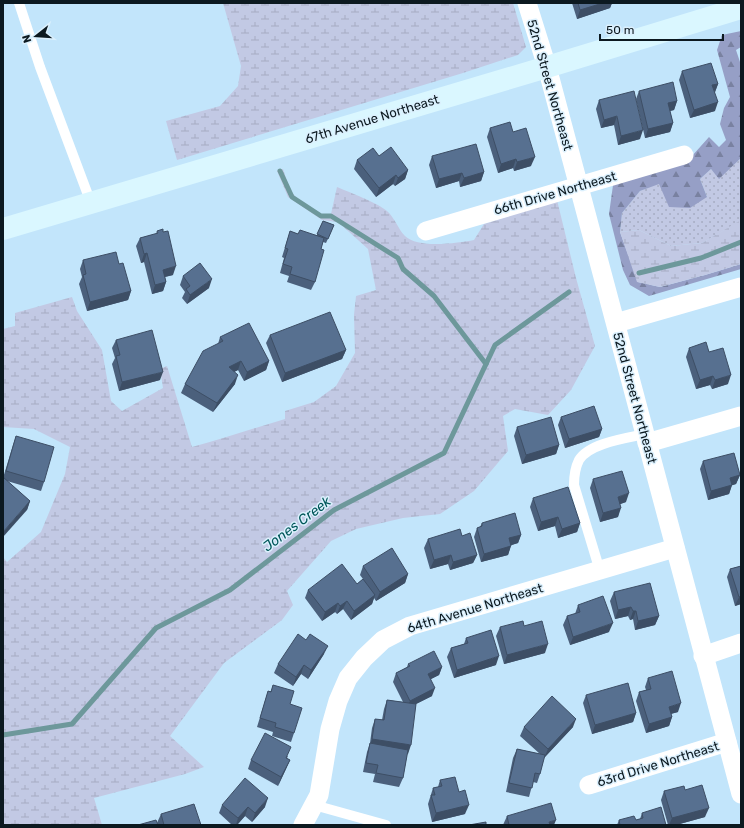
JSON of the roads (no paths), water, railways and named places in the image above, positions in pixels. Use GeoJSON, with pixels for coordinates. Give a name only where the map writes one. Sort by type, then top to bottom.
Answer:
{"type":"FeatureCollection","features":[{"type":"Feature","properties":{"kind":"street","name":"52nd Street Northeast"},"geometry":{"type":"LineString","coordinates":[[527,3],[547,67],[741,794]]}},
{"type":"Feature","properties":{"kind":"street","name":"67th Avenue Northeast"},"geometry":{"type":"LineString","coordinates":[[3,229],[741,8]]}},
{"type":"Feature","properties":{"kind":"street","name":"66th Drive Northeast"},"geometry":{"type":"LineString","coordinates":[[426,231],[684,155]]}},
{"type":"Feature","properties":{"kind":"street"},"geometry":{"type":"LineString","coordinates":[[616,323],[741,287]]}},
{"type":"Feature","properties":{"kind":"street"},"geometry":{"type":"LineString","coordinates":[[646,438],[741,416]]}},
{"type":"Feature","properties":{"kind":"street","name":"64th Avenue Northeast"},"geometry":{"type":"LineString","coordinates":[[303,825],[319,795],[330,729],[338,701],[352,673],[364,658],[383,640],[410,626],[675,548]]}},
{"type":"Feature","properties":{"kind":"street"},"geometry":{"type":"LineString","coordinates":[[703,656],[741,643]]}},
{"type":"Feature","properties":{"kind":"street","name":"63rd Drive Northeast"},"geometry":{"type":"LineString","coordinates":[[589,785],[727,742]]}},
{"type":"Feature","properties":{"kind":"lane"},"geometry":{"type":"LineString","coordinates":[[19,3],[40,67],[91,203]]}},
{"type":"Feature","properties":{"kind":"lane"},"geometry":{"type":"LineString","coordinates":[[600,571],[574,485],[574,472],[579,460],[594,447],[646,438]]}},
{"type":"Feature","properties":{"kind":"lane"},"geometry":{"type":"LineString","coordinates":[[314,804],[386,825]]}},
{"type":"Feature","properties":{"kind":"waterway"},"geometry":{"type":"LineString","coordinates":[[280,171],[292,197],[321,216],[331,216],[398,258],[403,269],[434,296],[486,364]]}},
{"type":"Feature","properties":{"kind":"waterway","name":"Jones Creek"},"geometry":{"type":"LineString","coordinates":[[639,273],[701,258],[741,242]]}},
{"type":"Feature","properties":{"kind":"waterway","name":"Jones Creek"},"geometry":{"type":"LineString","coordinates":[[3,735],[72,724],[156,628],[230,590],[334,510],[444,453],[495,345],[569,292]]}}]}
